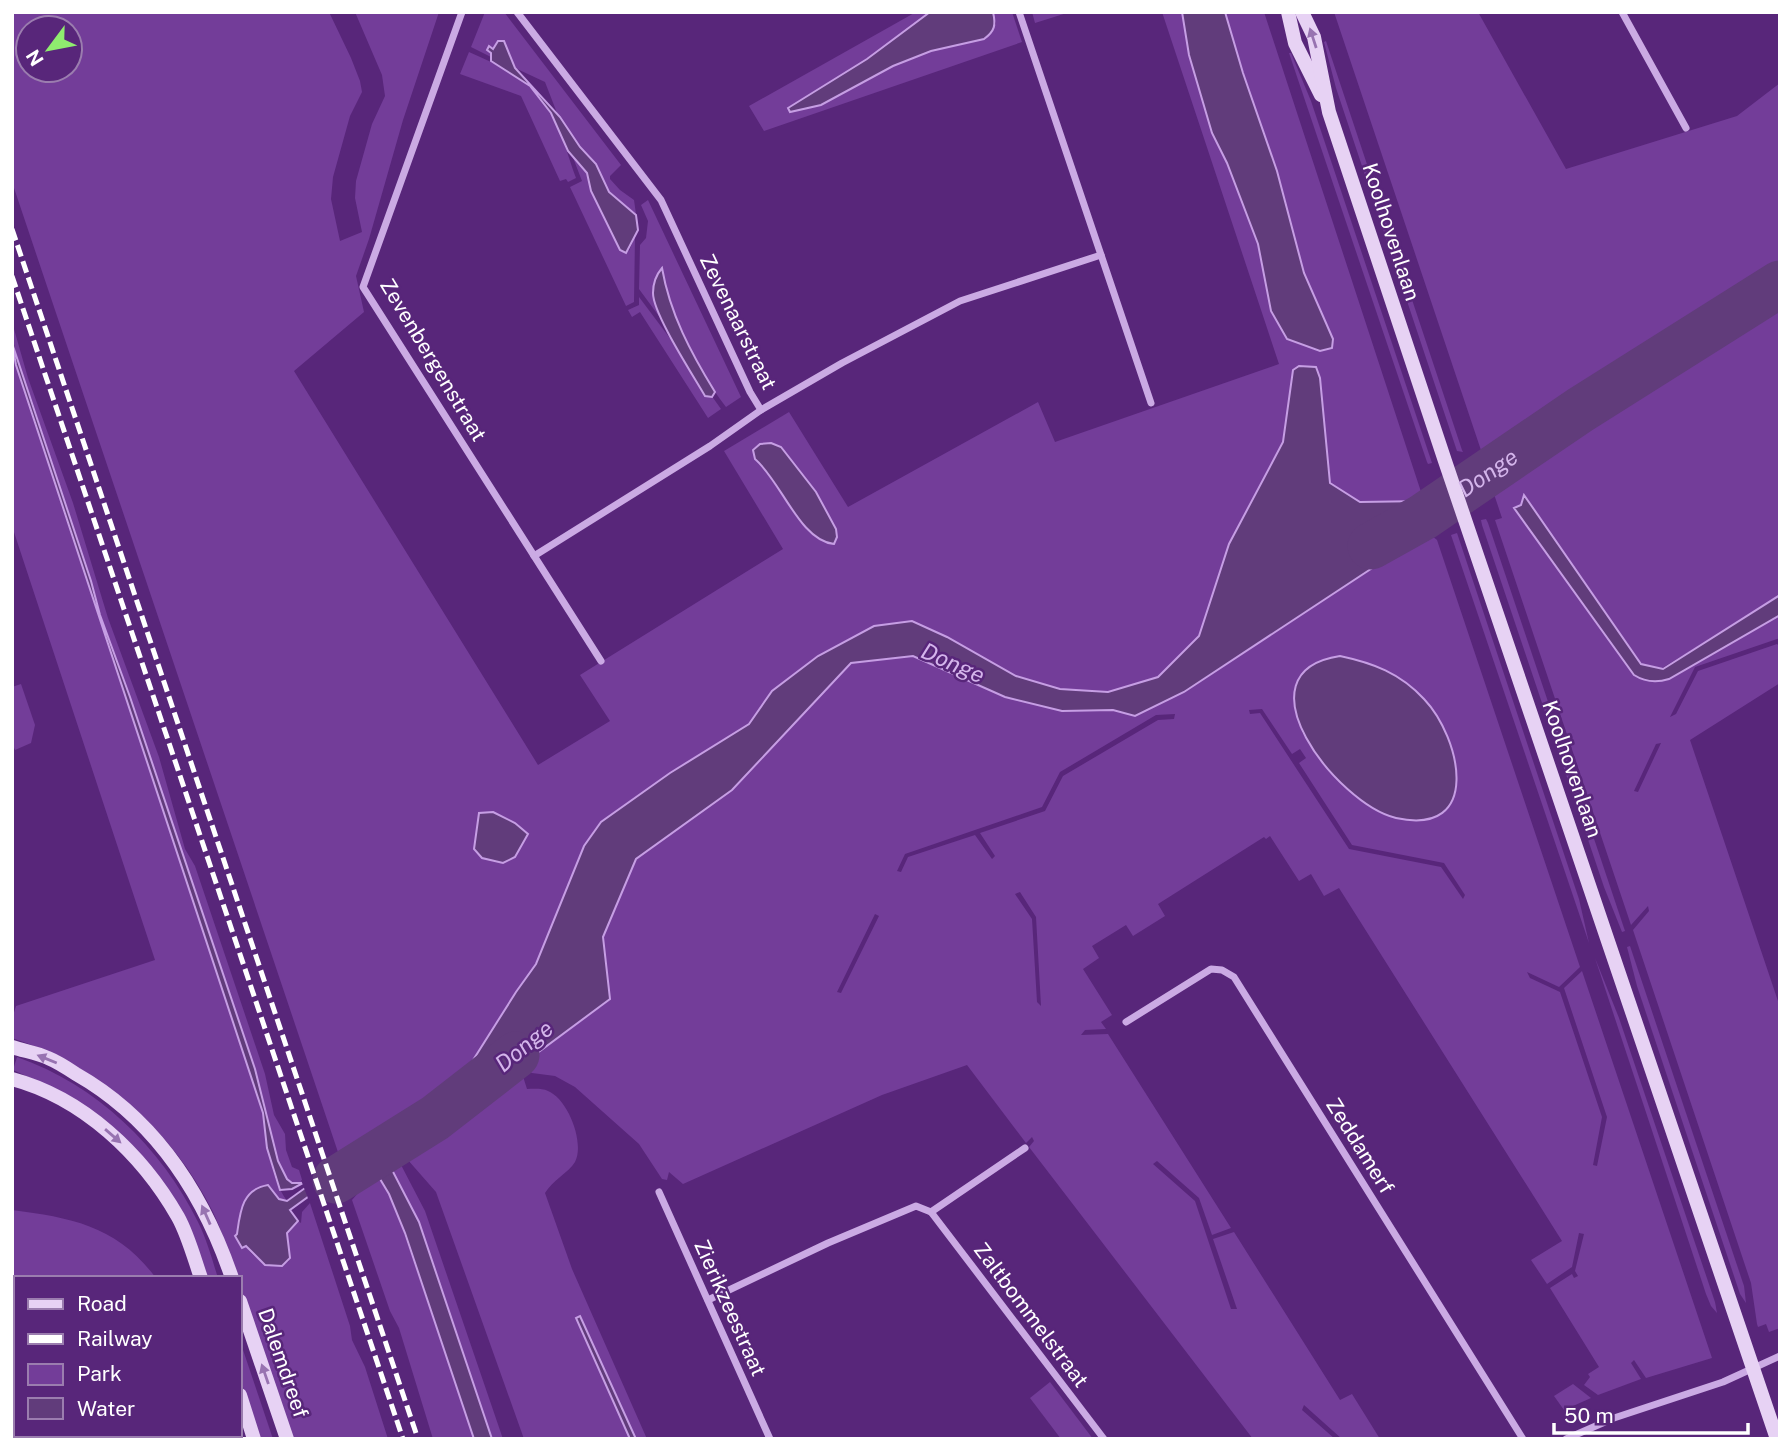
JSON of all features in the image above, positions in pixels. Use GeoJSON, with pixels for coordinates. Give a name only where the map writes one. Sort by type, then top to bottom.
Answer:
{"type":"FeatureCollection","features":[{"type":"Feature","properties":{"kind":"street","name":"Zevenbergenstraat"},"geometry":{"type":"LineString","coordinates":[[462,12],[363,287],[601,661]]}},
{"type":"Feature","properties":{"kind":"street","name":"Zevenaarstraat"},"geometry":{"type":"LineString","coordinates":[[517,12],[661,200],[750,392],[761,410],[842,363],[960,301],[1101,255]]}},
{"type":"Feature","properties":{"kind":"street"},"geometry":{"type":"LineString","coordinates":[[1019,12],[1151,403]]}},
{"type":"Feature","properties":{"kind":"street","name":"Koolhovenlaan"},"geometry":{"type":"LineString","coordinates":[[1288,12],[1295,43],[1329,112]]}},
{"type":"Feature","properties":{"kind":"street","name":"Koolhovenlaan"},"geometry":{"type":"LineString","coordinates":[[1302,12],[1314,37],[1329,112],[1445,461],[1777,1439]]}},
{"type":"Feature","properties":{"kind":"street"},"geometry":{"type":"LineString","coordinates":[[1622,12],[1686,128]]}},
{"type":"Feature","properties":{"kind":"street"},"geometry":{"type":"LineString","coordinates":[[534,556],[710,446],[761,410]]}},
{"type":"Feature","properties":{"kind":"street","name":"Zeddamerf"},"geometry":{"type":"LineString","coordinates":[[1126,1022],[1211,969],[1223,970],[1234,977],[1523,1439]]}},
{"type":"Feature","properties":{"kind":"street"},"geometry":{"type":"LineString","coordinates":[[12,1047],[49,1058],[99,1087],[151,1132],[201,1202],[231,1276]]}},
{"type":"Feature","properties":{"kind":"street"},"geometry":{"type":"LineString","coordinates":[[12,1079],[38,1086],[87,1113],[135,1156],[178,1218],[200,1276]]}},
{"type":"Feature","properties":{"kind":"street"},"geometry":{"type":"LineString","coordinates":[[708,1300],[902,1210],[916,1206],[931,1212],[1025,1148]]}},
{"type":"Feature","properties":{"kind":"street","name":"Zierikzeestraat"},"geometry":{"type":"LineString","coordinates":[[659,1192],[770,1439]]}},
{"type":"Feature","properties":{"kind":"street","name":"Zaltbommelstraat"},"geometry":{"type":"LineString","coordinates":[[931,1212],[1104,1439]]}},
{"type":"Feature","properties":{"kind":"street","name":"Dalemdreef"},"geometry":{"type":"LineString","coordinates":[[242,1307],[286,1439]]}},
{"type":"Feature","properties":{"kind":"street"},"geometry":{"type":"LineString","coordinates":[[1566,1439],[1614,1418],[1723,1382],[1780,1356]]}},
{"type":"Feature","properties":{"kind":"street"},"geometry":{"type":"LineString","coordinates":[[242,1401],[254,1439]]}},
{"type":"Feature","properties":{"kind":"green space"},"geometry":{"type":"Polygon","coordinates":[[[12,12],[329,12],[351,58],[362,92],[350,116],[333,177],[331,199],[340,241],[362,232],[355,198],[356,181],[372,124],[385,96],[382,75],[355,12],[439,12],[356,276],[364,312],[294,371],[538,765],[610,721],[580,675],[783,549],[724,451],[789,412],[848,507],[1038,402],[1055,442],[1279,364],[1162,12],[1182,12],[1189,55],[1212,133],[1227,163],[1258,244],[1271,311],[1333,339],[1304,273],[1277,171],[1225,12],[1264,12],[1424,501],[1360,502],[1330,483],[1320,378],[1293,370],[1283,442],[1229,544],[1199,636],[1158,677],[1108,692],[1060,689],[1016,676],[947,637],[912,621],[772,691],[749,724],[670,773],[600,822],[584,846],[536,964],[458,1084],[470,1102],[610,1000],[603,937],[636,858],[732,790],[851,663],[913,656],[1005,697],[1062,711],[1113,710],[1135,715],[1184,692],[1427,532],[1437,540],[1580,967],[1559,987],[1527,972],[1530,978],[1560,992],[1602,1117],[1593,1165],[1597,1166],[1607,1117],[1564,988],[1582,971],[1712,1358],[1646,1378],[1634,1360],[1631,1363],[1641,1379],[1598,1395],[1584,1385],[1590,1377],[1588,1374],[1599,1367],[1550,1288],[1572,1274],[1574,1278],[1578,1276],[1575,1271],[1584,1234],[1579,1233],[1572,1267],[1547,1284],[1531,1260],[1562,1241],[1339,888],[1324,896],[1311,874],[1299,881],[1270,836],[1266,839],[1264,837],[1158,904],[1165,916],[1133,936],[1126,925],[1092,946],[1099,958],[1083,969],[1112,1015],[1101,1022],[1106,1029],[1085,1030],[1081,1035],[1108,1034],[1231,1228],[1212,1235],[1199,1198],[1157,1161],[1153,1164],[1195,1201],[1231,1309],[1237,1309],[1213,1239],[1234,1232],[1340,1400],[1352,1394],[1380,1439],[1342,1439],[1304,1405],[1302,1410],[1335,1439],[1253,1439],[1029,1147],[1034,1141],[1032,1137],[1026,1143],[967,1065],[882,1095],[683,1184],[669,1172],[667,1180],[662,1179],[639,1144],[575,1087],[555,1076],[532,1073],[520,1067],[527,1089],[543,1089],[555,1096],[573,1122],[578,1144],[575,1162],[545,1193],[572,1269],[647,1439],[636,1439],[604,1369],[576,1318],[630,1439],[524,1439],[436,1192],[393,1143],[400,1163],[425,1211],[503,1439],[492,1439],[419,1222],[390,1166],[388,1151],[355,1161],[344,1170],[12,182],[12,12]],[[1409,685],[1302,732],[1340,782],[1393,817],[1457,783],[1453,755],[1443,729],[1428,706],[1409,685]],[[1262,709],[1249,710],[1250,714],[1260,713],[1349,849],[1441,867],[1463,899],[1465,895],[1444,863],[1352,845],[1299,763],[1306,758],[1300,749],[1292,754],[1262,709]],[[1175,714],[1156,715],[1060,772],[1042,807],[905,854],[897,871],[901,872],[908,857],[975,835],[992,859],[995,856],[980,833],[1045,811],[1063,776],[1158,720],[1174,719],[1175,714]],[[528,834],[477,835],[474,849],[515,857],[528,834]],[[1020,892],[1015,894],[1032,919],[1037,1002],[1041,1006],[1036,917],[1020,892]],[[875,914],[837,992],[841,993],[879,916],[875,914]]]}},
{"type":"Feature","properties":{"kind":"green space"},"geometry":{"type":"Polygon","coordinates":[[[485,12],[504,12],[621,165],[610,179],[634,200],[636,214],[609,192],[596,164],[580,147],[557,113],[545,82],[515,68],[507,51],[489,47],[491,57],[471,47],[485,12]]]}},
{"type":"Feature","properties":{"kind":"green space"},"geometry":{"type":"Polygon","coordinates":[[[916,12],[930,12],[867,59],[789,108],[790,112],[821,105],[893,66],[931,51],[984,39],[996,24],[993,12],[1012,12],[1022,42],[764,131],[749,106],[916,12]]]}},
{"type":"Feature","properties":{"kind":"green space"},"geometry":{"type":"Polygon","coordinates":[[[1032,12],[1070,12],[1035,23],[1032,12]]]}},
{"type":"Feature","properties":{"kind":"green space"},"geometry":{"type":"Polygon","coordinates":[[[1334,12],[1478,12],[1566,169],[1737,116],[1780,83],[1780,597],[1662,668],[1642,664],[1525,496],[1521,505],[1634,675],[1662,681],[1669,679],[1780,615],[1780,638],[1695,667],[1670,717],[1676,714],[1698,671],[1777,644],[1780,647],[1780,683],[1690,740],[1780,1007],[1780,1328],[1769,1332],[1766,1324],[1758,1327],[1751,1283],[1633,930],[1649,911],[1648,906],[1631,925],[1495,520],[1502,518],[1334,12]],[[1661,743],[1656,744],[1634,791],[1638,792],[1661,743]]]}},
{"type":"Feature","properties":{"kind":"green space"},"geometry":{"type":"Polygon","coordinates":[[[1326,41],[1463,452],[1457,451],[1336,88],[1324,42],[1326,41]]]}},
{"type":"Feature","properties":{"kind":"green space"},"geometry":{"type":"Polygon","coordinates":[[[469,52],[515,76],[543,101],[558,127],[576,178],[568,182],[566,179],[560,181],[521,96],[460,74],[469,52]]]}},
{"type":"Feature","properties":{"kind":"green space"},"geometry":{"type":"Polygon","coordinates":[[[1289,53],[1311,101],[1432,463],[1427,462],[1289,53]]]}},
{"type":"Feature","properties":{"kind":"green space"},"geometry":{"type":"Polygon","coordinates":[[[572,155],[587,173],[591,191],[629,251],[635,236],[634,302],[626,306],[570,187],[582,181],[572,155]]]}},
{"type":"Feature","properties":{"kind":"green space"},"geometry":{"type":"Polygon","coordinates":[[[648,200],[741,397],[726,407],[704,375],[678,324],[662,269],[664,323],[639,289],[640,245],[646,238],[648,221],[641,205],[648,200]]]}},
{"type":"Feature","properties":{"kind":"green space"},"geometry":{"type":"Polygon","coordinates":[[[639,297],[681,353],[705,396],[711,395],[721,409],[708,418],[640,312],[632,317],[628,310],[639,305],[639,297]]]}},
{"type":"Feature","properties":{"kind":"green space"},"geometry":{"type":"Polygon","coordinates":[[[12,322],[28,378],[73,503],[108,618],[159,757],[185,849],[195,866],[265,1074],[274,1115],[285,1134],[286,1150],[292,1167],[299,1170],[303,1183],[292,1183],[287,1179],[278,1161],[255,1069],[100,615],[21,371],[15,352],[12,322]]]}},
{"type":"Feature","properties":{"kind":"green space"},"geometry":{"type":"Polygon","coordinates":[[[12,352],[263,1113],[273,1170],[287,1201],[279,1199],[268,1185],[252,1192],[244,1203],[237,1233],[255,1257],[266,1263],[282,1266],[289,1261],[287,1233],[298,1221],[301,1223],[302,1212],[310,1203],[350,1326],[352,1340],[365,1367],[388,1439],[291,1439],[242,1292],[242,1276],[236,1276],[213,1212],[177,1154],[155,1128],[103,1084],[44,1050],[12,1038],[12,1019],[16,1006],[155,960],[12,526],[12,352]]]}},
{"type":"Feature","properties":{"kind":"green space"},"geometry":{"type":"Polygon","coordinates":[[[1486,519],[1625,931],[1622,932],[1604,887],[1482,525],[1481,520],[1486,519]]]}},
{"type":"Feature","properties":{"kind":"green space"},"geometry":{"type":"Polygon","coordinates":[[[1457,533],[1579,899],[1589,943],[1451,535],[1457,533]]]}},
{"type":"Feature","properties":{"kind":"green space"},"geometry":{"type":"Polygon","coordinates":[[[21,684],[35,725],[31,743],[15,750],[12,743],[12,687],[21,684]]]}},
{"type":"Feature","properties":{"kind":"green space"},"geometry":{"type":"Polygon","coordinates":[[[1630,946],[1744,1286],[1746,1303],[1740,1294],[1637,986],[1627,947],[1630,946]]]}},
{"type":"Feature","properties":{"kind":"green space"},"geometry":{"type":"Polygon","coordinates":[[[1595,958],[1619,1018],[1717,1313],[1706,1294],[1595,958]]]}},
{"type":"Feature","properties":{"kind":"green space"},"geometry":{"type":"Polygon","coordinates":[[[17,1057],[74,1084],[124,1122],[146,1144],[183,1195],[198,1222],[217,1276],[205,1276],[179,1211],[68,1095],[13,1070],[17,1057]]]}},
{"type":"Feature","properties":{"kind":"green space"},"geometry":{"type":"Polygon","coordinates":[[[369,1169],[380,1177],[397,1212],[474,1439],[433,1439],[399,1328],[390,1311],[352,1200],[366,1184],[372,1182],[370,1175],[365,1176],[360,1171],[369,1169]]]}},
{"type":"Feature","properties":{"kind":"green space"},"geometry":{"type":"Polygon","coordinates":[[[12,1210],[74,1221],[92,1228],[126,1247],[154,1276],[14,1276],[14,1318],[12,1210]]]}},
{"type":"Feature","properties":{"kind":"green space"},"geometry":{"type":"Polygon","coordinates":[[[242,1347],[273,1439],[260,1439],[242,1384],[242,1347]]]}},
{"type":"Feature","properties":{"kind":"green space"},"geometry":{"type":"Polygon","coordinates":[[[12,1359],[14,1437],[56,1437],[12,1439],[12,1359]]]}},
{"type":"Feature","properties":{"kind":"green space"},"geometry":{"type":"Polygon","coordinates":[[[1050,1382],[1093,1439],[1061,1439],[1030,1398],[1050,1382]]]}},
{"type":"Feature","properties":{"kind":"green space"},"geometry":{"type":"Polygon","coordinates":[[[1573,1384],[1591,1398],[1564,1410],[1554,1396],[1573,1384]]]}},
{"type":"Feature","properties":{"kind":"green space"},"geometry":{"type":"Polygon","coordinates":[[[212,1437],[213,1439],[74,1439],[212,1437]]]}},
{"type":"Feature","properties":{"kind":"water"},"geometry":{"type":"Polygon","coordinates":[[[930,12],[993,12],[994,27],[984,39],[931,51],[893,66],[821,105],[790,112],[788,108],[867,59],[930,12]]]}},
{"type":"Feature","properties":{"kind":"water"},"geometry":{"type":"Polygon","coordinates":[[[1182,12],[1225,12],[1277,171],[1304,273],[1333,339],[1332,348],[1320,351],[1287,339],[1271,311],[1258,244],[1227,163],[1212,133],[1189,55],[1182,12]]]}},
{"type":"Feature","properties":{"kind":"water"},"geometry":{"type":"Polygon","coordinates":[[[498,41],[504,41],[515,68],[560,117],[580,147],[596,164],[609,192],[636,215],[638,230],[626,253],[620,250],[591,191],[587,173],[568,151],[551,113],[530,86],[491,61],[491,53],[487,50],[489,46],[493,49],[498,41]]]}},
{"type":"Feature","properties":{"kind":"water"},"geometry":{"type":"Polygon","coordinates":[[[662,268],[676,317],[715,392],[712,397],[705,396],[659,315],[653,290],[662,268]]]}},
{"type":"Feature","properties":{"kind":"water"},"geometry":{"type":"Polygon","coordinates":[[[12,343],[100,615],[255,1069],[278,1161],[287,1179],[292,1183],[303,1183],[292,1189],[280,1190],[267,1148],[263,1113],[16,365],[12,343]]]}},
{"type":"Feature","properties":{"kind":"water"},"geometry":{"type":"Polygon","coordinates":[[[1299,366],[1316,367],[1320,378],[1330,483],[1360,502],[1424,501],[1427,532],[1184,692],[1135,716],[1113,710],[1062,711],[1005,697],[913,656],[851,663],[732,790],[636,859],[603,937],[610,999],[470,1103],[458,1084],[536,964],[584,846],[601,822],[670,773],[749,724],[772,691],[818,656],[874,626],[912,621],[947,637],[1016,676],[1060,689],[1108,692],[1158,677],[1199,636],[1229,544],[1283,442],[1293,370],[1299,366]]]}},
{"type":"Feature","properties":{"kind":"water"},"geometry":{"type":"Polygon","coordinates":[[[771,443],[781,447],[816,492],[836,529],[834,544],[811,533],[755,459],[753,450],[760,444],[771,443]]]}},
{"type":"Feature","properties":{"kind":"water"},"geometry":{"type":"Polygon","coordinates":[[[1524,495],[1641,664],[1663,669],[1780,595],[1780,615],[1669,679],[1642,679],[1634,675],[1514,508],[1521,505],[1524,495]]]}},
{"type":"Feature","properties":{"kind":"water"},"geometry":{"type":"Polygon","coordinates":[[[1340,656],[1364,662],[1396,676],[1415,690],[1437,716],[1454,759],[1456,780],[1453,799],[1442,813],[1424,820],[1396,818],[1372,808],[1347,789],[1324,765],[1306,738],[1296,711],[1296,686],[1310,667],[1340,656]]]}},
{"type":"Feature","properties":{"kind":"water"},"geometry":{"type":"Polygon","coordinates":[[[493,812],[515,823],[528,834],[515,857],[503,863],[482,858],[474,849],[479,813],[493,812]]]}},
{"type":"Feature","properties":{"kind":"water"},"geometry":{"type":"Polygon","coordinates":[[[385,1137],[390,1145],[390,1166],[419,1222],[492,1439],[474,1439],[405,1233],[389,1194],[377,1174],[369,1169],[360,1171],[348,1183],[308,1197],[290,1210],[298,1221],[287,1233],[290,1258],[282,1266],[265,1265],[246,1246],[242,1248],[235,1236],[244,1203],[259,1187],[268,1185],[279,1199],[287,1201],[305,1188],[344,1170],[355,1161],[359,1152],[385,1137]]]}},
{"type":"Feature","properties":{"kind":"water"},"geometry":{"type":"Polygon","coordinates":[[[580,1316],[636,1439],[630,1439],[576,1318],[580,1316]]]}},
{"type":"Feature","properties":{"kind":"pier"},"geometry":{"type":"Polygon","coordinates":[[[341,1167],[348,1186],[309,1201],[301,1180],[306,1184],[341,1167]]]}},
{"type":"Feature","properties":{"kind":"waterway","name":"Donge"},"geometry":{"type":"LineString","coordinates":[[1371,546],[1423,517],[1580,410],[1780,284]]}},
{"type":"Feature","properties":{"kind":"waterway","name":"Donge"},"geometry":{"type":"LineString","coordinates":[[336,1180],[435,1118],[516,1055]]}},
{"type":"Feature","properties":{"kind":"railway"},"geometry":{"type":"LineString","coordinates":[[12,229],[418,1439]]}},
{"type":"Feature","properties":{"kind":"railway"},"geometry":{"type":"LineString","coordinates":[[12,276],[403,1439]]}}]}
